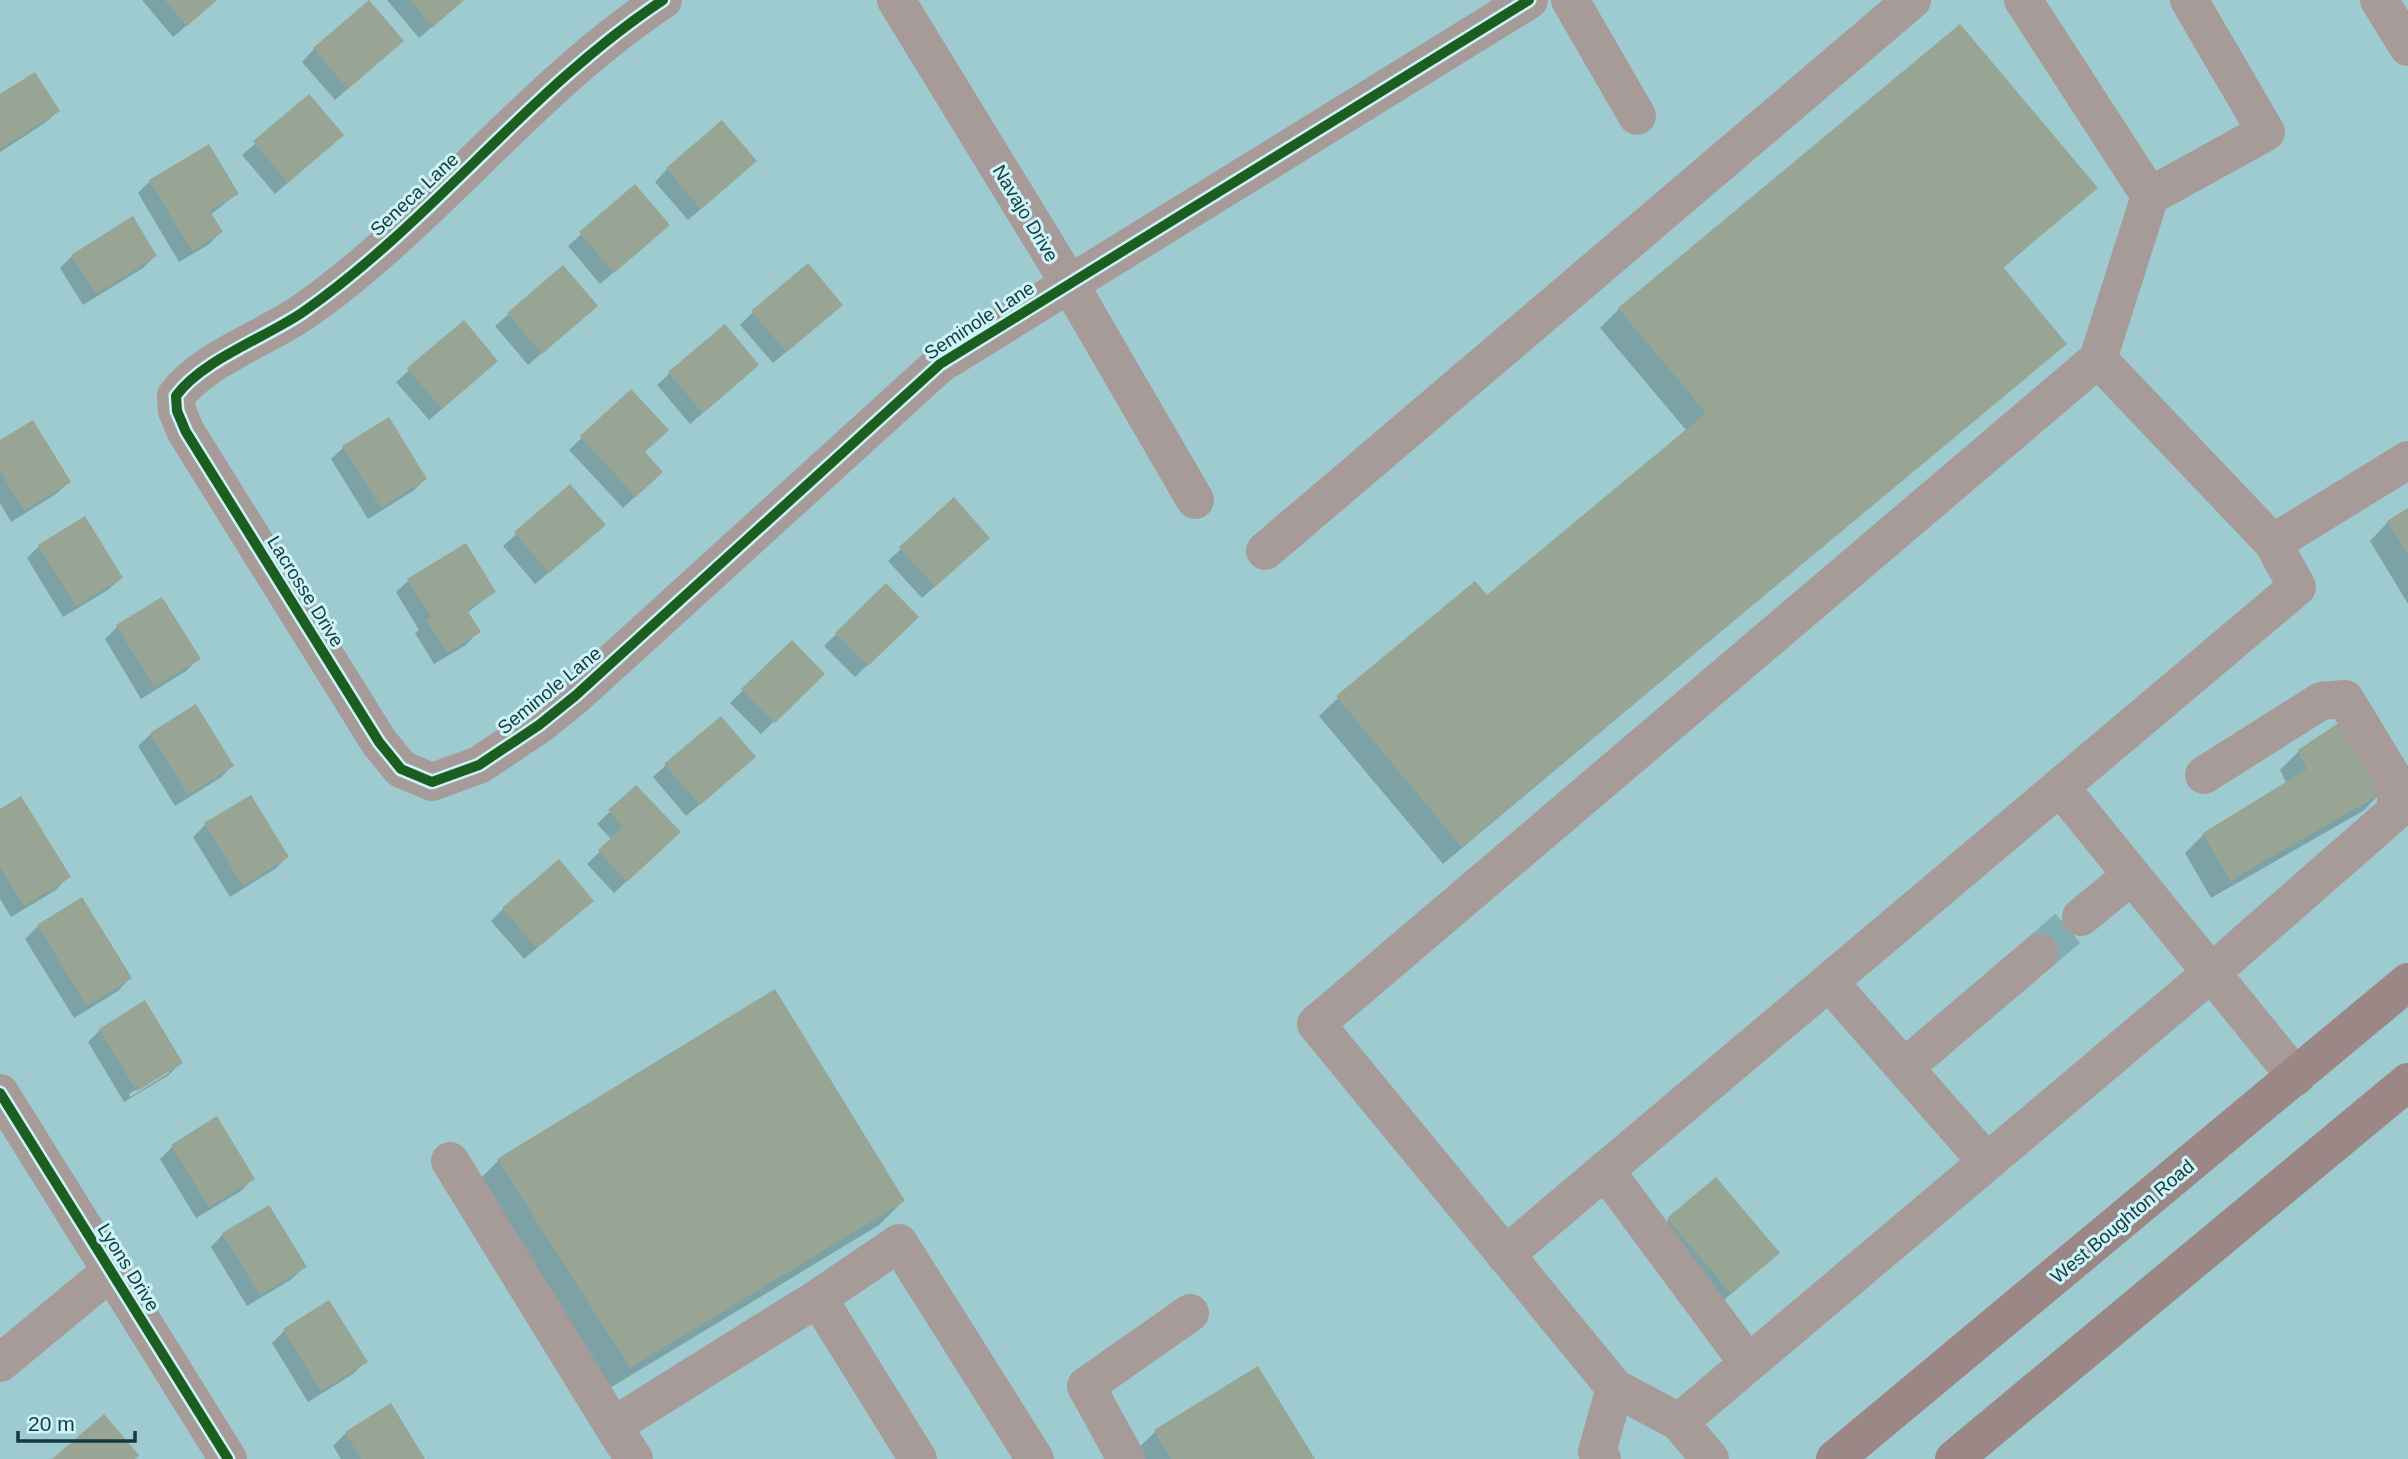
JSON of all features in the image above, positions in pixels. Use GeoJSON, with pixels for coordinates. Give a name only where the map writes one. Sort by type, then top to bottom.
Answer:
{"type":"FeatureCollection","features":[{"type":"Feature","properties":{"kind":"main road","name":"West Boughton Road"},"geometry":{"type":"LineString","coordinates":[[1835,1459],[2408,982]]}},
{"type":"Feature","properties":{"kind":"main road"},"geometry":{"type":"LineString","coordinates":[[1954,1459],[2408,1083]]}},
{"type":"Feature","properties":{"kind":"street","name":"Seneca Lane"},"geometry":{"type":"LineString","coordinates":[[176,396],[184,385],[200,373],[301,313],[350,277],[583,62],[663,0]]}},
{"type":"Feature","properties":{"kind":"street","name":"Navajo Drive"},"geometry":{"type":"LineString","coordinates":[[896,0],[1069,283],[1195,500]]}},
{"type":"Feature","properties":{"kind":"street","name":"Seminole Lane"},"geometry":{"type":"LineString","coordinates":[[432,782],[478,765],[539,725],[585,687],[940,364],[1529,0]]}},
{"type":"Feature","properties":{"kind":"street"},"geometry":{"type":"LineString","coordinates":[[1570,0],[1637,116]]}},
{"type":"Feature","properties":{"kind":"street"},"geometry":{"type":"LineString","coordinates":[[1265,551],[1912,0]]}},
{"type":"Feature","properties":{"kind":"street"},"geometry":{"type":"LineString","coordinates":[[2023,0],[2150,196]]}},
{"type":"Feature","properties":{"kind":"street"},"geometry":{"type":"LineString","coordinates":[[1710,1459],[1679,1422],[1615,1388],[1316,1024],[2098,359],[2150,196],[2266,132],[2189,0]]}},
{"type":"Feature","properties":{"kind":"street"},"geometry":{"type":"LineString","coordinates":[[2383,1],[2408,47]]}},
{"type":"Feature","properties":{"kind":"street"},"geometry":{"type":"LineString","coordinates":[[1505,1255],[2297,587],[2273,543],[2098,359]]}},
{"type":"Feature","properties":{"kind":"street","name":"Lacrosse Drive"},"geometry":{"type":"LineString","coordinates":[[176,396],[177,411],[186,432],[379,741],[401,769],[432,782]]}},
{"type":"Feature","properties":{"kind":"street"},"geometry":{"type":"LineString","coordinates":[[2273,543],[2408,460]]}},
{"type":"Feature","properties":{"kind":"street"},"geometry":{"type":"LineString","coordinates":[[1679,1422],[2211,973],[2396,811],[2396,783],[2345,699],[2320,701],[2204,775]]}},
{"type":"Feature","properties":{"kind":"street"},"geometry":{"type":"LineString","coordinates":[[2060,787],[2122,884],[2211,973],[2296,1077]]}},
{"type":"Feature","properties":{"kind":"street"},"geometry":{"type":"LineString","coordinates":[[2081,918],[2108,917],[2122,884]]}},
{"type":"Feature","properties":{"kind":"street"},"geometry":{"type":"LineString","coordinates":[[1905,1067],[1992,994],[2022,988],[2039,953]]}},
{"type":"Feature","properties":{"kind":"street"},"geometry":{"type":"LineString","coordinates":[[1829,982],[1987,1162]]}},
{"type":"Feature","properties":{"kind":"street","name":"Lyons Drive"},"geometry":{"type":"LineString","coordinates":[[0,1093],[228,1459]]}},
{"type":"Feature","properties":{"kind":"street"},"geometry":{"type":"LineString","coordinates":[[450,1161],[634,1459]]}},
{"type":"Feature","properties":{"kind":"street"},"geometry":{"type":"LineString","coordinates":[[1605,1171],[1748,1363]]}},
{"type":"Feature","properties":{"kind":"street"},"geometry":{"type":"LineString","coordinates":[[613,1426],[818,1298],[899,1243],[1035,1459]]}},
{"type":"Feature","properties":{"kind":"street"},"geometry":{"type":"LineString","coordinates":[[0,1363],[111,1271]]}},
{"type":"Feature","properties":{"kind":"street"},"geometry":{"type":"LineString","coordinates":[[818,1298],[918,1459]]}},
{"type":"Feature","properties":{"kind":"street"},"geometry":{"type":"LineString","coordinates":[[1126,1459],[1086,1386],[1190,1313]]}},
{"type":"Feature","properties":{"kind":"street"},"geometry":{"type":"LineString","coordinates":[[1602,1459],[1597,1452],[1615,1388]]}},
{"type":"Feature","properties":{"kind":"building"},"geometry":{"type":"Polygon","coordinates":[[[165,0],[217,0],[187,26],[165,0]]]}},
{"type":"Feature","properties":{"kind":"building"},"geometry":{"type":"Polygon","coordinates":[[[369,0],[404,41],[348,89],[313,48],[369,0]]]}},
{"type":"Feature","properties":{"kind":"building"},"geometry":{"type":"Polygon","coordinates":[[[410,0],[464,0],[433,27],[410,0]]]}},
{"type":"Feature","properties":{"kind":"building"},"geometry":{"type":"Polygon","coordinates":[[[1960,24],[2098,188],[2003,267],[2067,344],[1462,847],[1336,696],[1475,581],[1487,595],[1706,413],[1618,308],[1960,24]]]}},
{"type":"Feature","properties":{"kind":"building"},"geometry":{"type":"Polygon","coordinates":[[[35,72],[60,111],[0,149],[0,94],[35,72]]]}},
{"type":"Feature","properties":{"kind":"building"},"geometry":{"type":"Polygon","coordinates":[[[309,94],[344,135],[288,183],[253,141],[309,94]]]}},
{"type":"Feature","properties":{"kind":"building"},"geometry":{"type":"Polygon","coordinates":[[[722,120],[757,161],[701,209],[666,168],[722,120]]]}},
{"type":"Feature","properties":{"kind":"building"},"geometry":{"type":"Polygon","coordinates":[[[209,144],[239,194],[210,211],[223,232],[192,251],[149,180],[209,144]]]}},
{"type":"Feature","properties":{"kind":"building"},"geometry":{"type":"Polygon","coordinates":[[[635,184],[670,225],[614,273],[579,232],[635,184]]]}},
{"type":"Feature","properties":{"kind":"building"},"geometry":{"type":"Polygon","coordinates":[[[133,216],[157,256],[96,294],[71,255],[133,216]]]}},
{"type":"Feature","properties":{"kind":"building"},"geometry":{"type":"Polygon","coordinates":[[[808,263],[843,305],[787,352],[751,311],[808,263]]]}},
{"type":"Feature","properties":{"kind":"building"},"geometry":{"type":"Polygon","coordinates":[[[563,265],[598,306],[542,354],[507,313],[563,265]]]}},
{"type":"Feature","properties":{"kind":"building"},"geometry":{"type":"Polygon","coordinates":[[[464,320],[498,361],[442,409],[407,368],[464,320]]]}},
{"type":"Feature","properties":{"kind":"building"},"geometry":{"type":"Polygon","coordinates":[[[725,324],[759,365],[703,413],[668,372],[725,324]]]}},
{"type":"Feature","properties":{"kind":"building"},"geometry":{"type":"Polygon","coordinates":[[[631,389],[669,430],[645,452],[663,472],[636,497],[580,436],[631,389]]]}},
{"type":"Feature","properties":{"kind":"building"},"geometry":{"type":"Polygon","coordinates":[[[389,417],[427,479],[381,508],[342,446],[389,417]]]}},
{"type":"Feature","properties":{"kind":"building"},"geometry":{"type":"Polygon","coordinates":[[[33,420],[71,482],[24,511],[0,471],[0,440],[33,420]]]}},
{"type":"Feature","properties":{"kind":"building"},"geometry":{"type":"Polygon","coordinates":[[[570,484],[606,525],[549,573],[514,532],[570,484]]]}},
{"type":"Feature","properties":{"kind":"building"},"geometry":{"type":"Polygon","coordinates":[[[954,497],[990,538],[935,587],[899,547],[954,497]]]}},
{"type":"Feature","properties":{"kind":"building"},"geometry":{"type":"Polygon","coordinates":[[[2408,508],[2408,555],[2387,521],[2408,508]]]}},
{"type":"Feature","properties":{"kind":"building"},"geometry":{"type":"Polygon","coordinates":[[[85,516],[123,578],[76,606],[38,545],[85,516]]]}},
{"type":"Feature","properties":{"kind":"building"},"geometry":{"type":"Polygon","coordinates":[[[466,543],[496,592],[467,610],[481,632],[447,653],[426,620],[431,617],[407,579],[466,543]]]}},
{"type":"Feature","properties":{"kind":"building"},"geometry":{"type":"Polygon","coordinates":[[[886,583],[919,617],[868,666],[835,633],[886,583]]]}},
{"type":"Feature","properties":{"kind":"building"},"geometry":{"type":"Polygon","coordinates":[[[162,597],[201,659],[154,687],[116,625],[162,597]]]}},
{"type":"Feature","properties":{"kind":"building"},"geometry":{"type":"Polygon","coordinates":[[[792,640],[825,674],[775,723],[741,689],[792,640]]]}},
{"type":"Feature","properties":{"kind":"building"},"geometry":{"type":"Polygon","coordinates":[[[196,704],[234,766],[188,795],[150,733],[196,704]]]}},
{"type":"Feature","properties":{"kind":"building"},"geometry":{"type":"Polygon","coordinates":[[[721,716],[756,757],[700,805],[664,764],[721,716]]]}},
{"type":"Feature","properties":{"kind":"building"},"geometry":{"type":"Polygon","coordinates":[[[2340,722],[2384,792],[2230,881],[2203,833],[2307,769],[2298,750],[2340,722]]]}},
{"type":"Feature","properties":{"kind":"building"},"geometry":{"type":"Polygon","coordinates":[[[636,785],[681,832],[627,882],[598,850],[623,827],[608,810],[636,785]]]}},
{"type":"Feature","properties":{"kind":"building"},"geometry":{"type":"Polygon","coordinates":[[[251,795],[289,857],[243,886],[204,823],[251,795]]]}},
{"type":"Feature","properties":{"kind":"building"},"geometry":{"type":"Polygon","coordinates":[[[21,796],[71,877],[24,906],[0,867],[0,809],[21,796]]]}},
{"type":"Feature","properties":{"kind":"building"},"geometry":{"type":"Polygon","coordinates":[[[559,859],[594,901],[537,948],[502,908],[559,859]]]}},
{"type":"Feature","properties":{"kind":"building"},"geometry":{"type":"Polygon","coordinates":[[[82,897],[132,978],[87,1006],[37,925],[82,897]]]}},
{"type":"Feature","properties":{"kind":"building"},"geometry":{"type":"Polygon","coordinates":[[[775,989],[905,1201],[630,1368],[497,1159],[775,989]]]}},
{"type":"Feature","properties":{"kind":"building"},"geometry":{"type":"Polygon","coordinates":[[[145,1000],[183,1063],[137,1091],[99,1029],[145,1000]]]}},
{"type":"Feature","properties":{"kind":"building"},"geometry":{"type":"Polygon","coordinates":[[[217,1116],[255,1179],[209,1207],[171,1145],[217,1116]]]}},
{"type":"Feature","properties":{"kind":"building"},"geometry":{"type":"Polygon","coordinates":[[[1716,1177],[1780,1253],[1731,1294],[1667,1218],[1716,1177]]]}},
{"type":"Feature","properties":{"kind":"building"},"geometry":{"type":"Polygon","coordinates":[[[269,1205],[307,1267],[260,1295],[222,1233],[269,1205]]]}},
{"type":"Feature","properties":{"kind":"building"},"geometry":{"type":"Polygon","coordinates":[[[329,1300],[368,1362],[321,1391],[283,1329],[329,1300]]]}},
{"type":"Feature","properties":{"kind":"building"},"geometry":{"type":"Polygon","coordinates":[[[1258,1366],[1315,1459],[1171,1459],[1154,1430],[1258,1366]]]}},
{"type":"Feature","properties":{"kind":"building"},"geometry":{"type":"Polygon","coordinates":[[[391,1403],[425,1459],[361,1459],[345,1432],[391,1403]]]}},
{"type":"Feature","properties":{"kind":"building"},"geometry":{"type":"Polygon","coordinates":[[[104,1414],[139,1455],[135,1459],[52,1459],[104,1414]]]}},
{"type":"Feature","properties":{"kind":"tunnel"},"geometry":{"type":"LineString","coordinates":[[2039,953],[2081,917]]}},
{"type":"Feature","properties":{"kind":"cycle path"},"geometry":{"type":"LineString","coordinates":[[663,0],[569,73],[350,276],[288,322],[201,371],[176,396],[177,411],[186,432],[379,742],[401,769],[432,782],[479,765],[539,725],[575,696],[940,364],[1529,0]]}},
{"type":"Feature","properties":{"kind":"cycle path"},"geometry":{"type":"LineString","coordinates":[[0,1093],[228,1459]]}}]}
